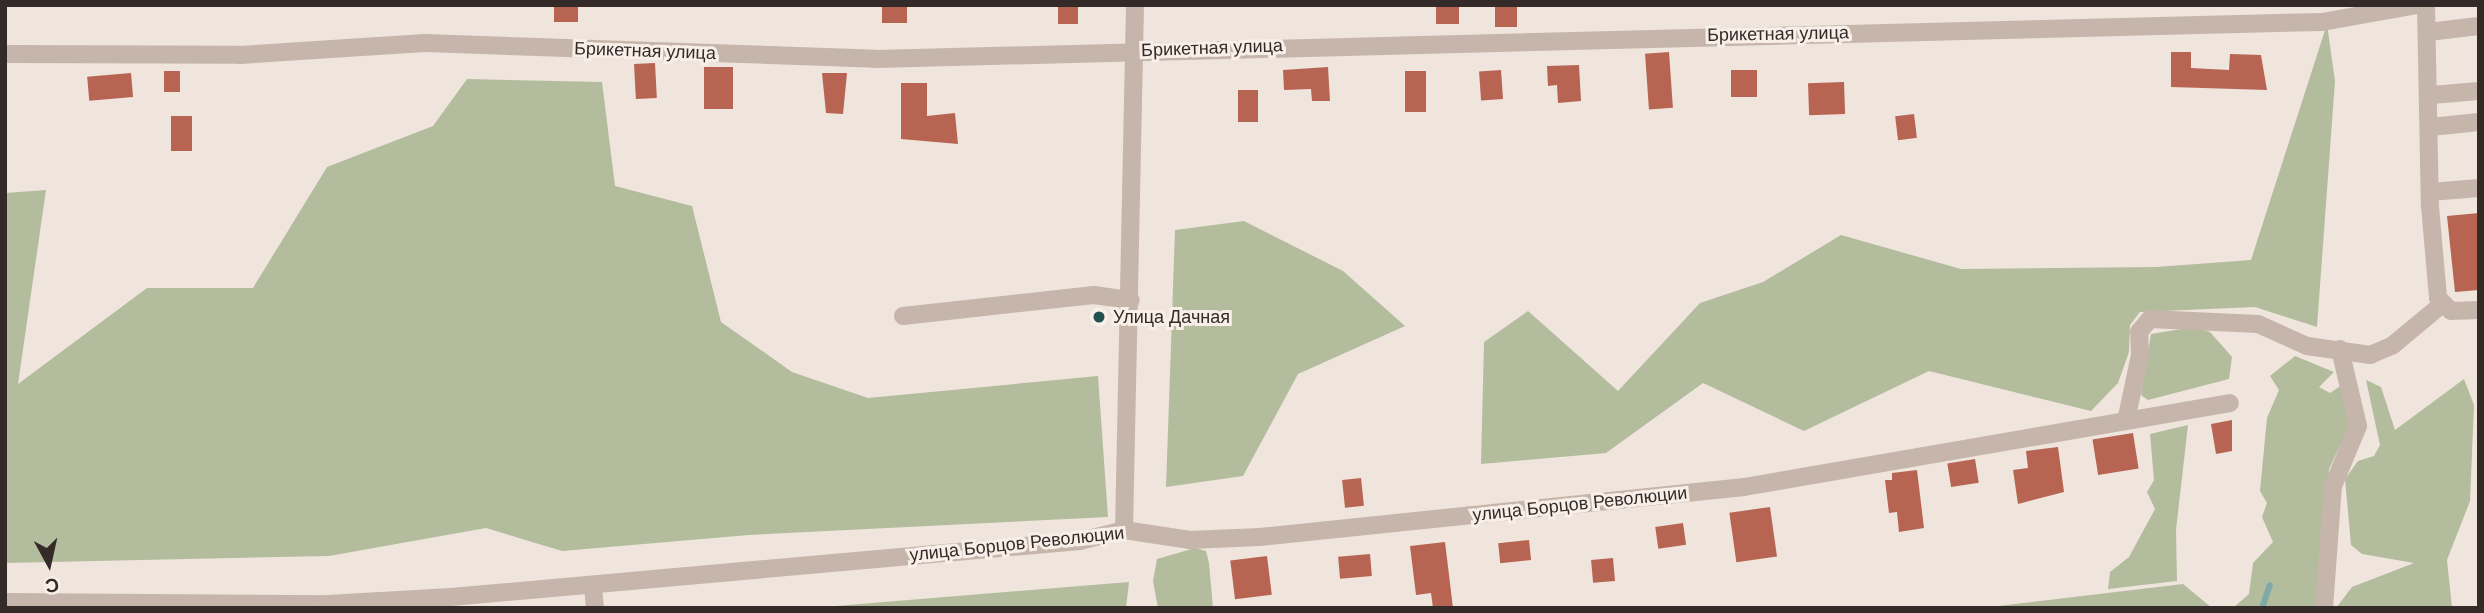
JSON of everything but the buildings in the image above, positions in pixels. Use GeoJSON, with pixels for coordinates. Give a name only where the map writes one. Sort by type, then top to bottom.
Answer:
{"type":"FeatureCollection","features":[{"type":"Feature","properties":{"kind":"street"},"geometry":{"type":"LineString","coordinates":[[1124,530],[1135,5]]}},
{"type":"Feature","properties":{"kind":"street","name":"Брикетная улица"},"geometry":{"type":"LineString","coordinates":[[5,54],[240,55],[425,43],[876,59],[1133,50],[2322,22],[2417,5]]}},
{"type":"Feature","properties":{"kind":"street"},"geometry":{"type":"LineString","coordinates":[[2426,5],[2431,95],[2430,192],[2441,305]]}},
{"type":"Feature","properties":{"kind":"street"},"geometry":{"type":"LineString","coordinates":[[2428,32],[2479,26]]}},
{"type":"Feature","properties":{"kind":"street"},"geometry":{"type":"LineString","coordinates":[[2431,95],[2479,91]]}},
{"type":"Feature","properties":{"kind":"street"},"geometry":{"type":"LineString","coordinates":[[2431,127],[2479,122]]}},
{"type":"Feature","properties":{"kind":"street"},"geometry":{"type":"LineString","coordinates":[[2430,192],[2479,188]]}},
{"type":"Feature","properties":{"kind":"street"},"geometry":{"type":"LineString","coordinates":[[903,316],[1094,295],[1130,300]]}},
{"type":"Feature","properties":{"kind":"street"},"geometry":{"type":"LineString","coordinates":[[2441,305],[2456,312],[2479,310]]}},
{"type":"Feature","properties":{"kind":"street"},"geometry":{"type":"LineString","coordinates":[[2126,421],[2128,388],[2140,355],[2139,332],[2150,319],[2258,324],[2307,346],[2340,349],[2361,355],[2380,352],[2441,305]]}},
{"type":"Feature","properties":{"kind":"street"},"geometry":{"type":"LineString","coordinates":[[2324,608],[2333,486],[2358,426],[2340,349]]}},
{"type":"Feature","properties":{"kind":"street","name":"улица Борцов Революции"},"geometry":{"type":"LineString","coordinates":[[5,602],[328,604],[593,586],[1080,541],[1124,530],[1190,540],[1260,537],[1744,487],[2230,403]]}},
{"type":"Feature","properties":{"kind":"street"},"geometry":{"type":"LineString","coordinates":[[593,586],[595,608]]}},
{"type":"Feature","properties":{"kind":"green space"},"geometry":{"type":"Polygon","coordinates":[[[2327,24],[2335,81],[2317,327],[2255,307],[2140,312],[2130,325],[2129,352],[2118,383],[2091,411],[1929,371],[1804,431],[1703,383],[1606,453],[1481,464],[1484,342],[1528,311],[1618,391],[1700,303],[1763,282],[1841,235],[1961,269],[2156,267],[2251,260],[2327,24]]]}},
{"type":"Feature","properties":{"kind":"green space"},"geometry":{"type":"Polygon","coordinates":[[[467,79],[602,82],[615,186],[692,206],[721,322],[792,372],[868,398],[1098,376],[1108,517],[749,535],[562,551],[486,528],[329,556],[5,563],[5,193],[46,190],[18,384],[147,288],[253,288],[327,167],[433,126],[467,79]]]}},
{"type":"Feature","properties":{"kind":"green space"},"geometry":{"type":"Polygon","coordinates":[[[1244,221],[1343,271],[1405,326],[1298,374],[1243,476],[1166,487],[1175,230],[1244,221]]]}},
{"type":"Feature","properties":{"kind":"green space"},"geometry":{"type":"Polygon","coordinates":[[[2194,327],[2210,332],[2232,357],[2229,379],[2148,400],[2141,395],[2151,334],[2194,327]]]}},
{"type":"Feature","properties":{"kind":"green space"},"geometry":{"type":"Polygon","coordinates":[[[2295,356],[2334,372],[2319,387],[2330,393],[2342,385],[2351,423],[2329,469],[2317,608],[2233,608],[2249,594],[2253,563],[2273,542],[2262,517],[2267,503],[2260,491],[2267,418],[2279,390],[2270,376],[2295,356]]]}},
{"type":"Feature","properties":{"kind":"green space"},"geometry":{"type":"Polygon","coordinates":[[[2464,379],[2474,405],[2470,501],[2447,560],[2452,608],[2336,608],[2352,587],[2414,563],[2362,554],[2351,545],[2345,479],[2358,461],[2374,456],[2380,445],[2366,380],[2381,387],[2395,430],[2464,379]]]}},
{"type":"Feature","properties":{"kind":"green space"},"geometry":{"type":"Polygon","coordinates":[[[2188,425],[2176,530],[2177,581],[2108,589],[2110,572],[2129,557],[2155,509],[2147,492],[2154,480],[2150,434],[2188,425]]]}},
{"type":"Feature","properties":{"kind":"green space"},"geometry":{"type":"Polygon","coordinates":[[[1195,548],[1206,551],[1213,608],[1158,608],[1153,581],[1157,559],[1195,548]]]}},
{"type":"Feature","properties":{"kind":"green space"},"geometry":{"type":"Polygon","coordinates":[[[1129,582],[1126,608],[811,608],[1129,582]]]}},
{"type":"Feature","properties":{"kind":"green space"},"geometry":{"type":"Polygon","coordinates":[[[2183,584],[2212,608],[1981,608],[2183,584]]]}},
{"type":"Feature","properties":{"kind":"waterway"},"geometry":{"type":"LineString","coordinates":[[2262,608],[2270,585]]}},
{"type":"Feature","properties":{"kind":"place","name":"Улица Дачная"},"geometry":{"type":"Point","coordinates":[1099,317]}}]}
